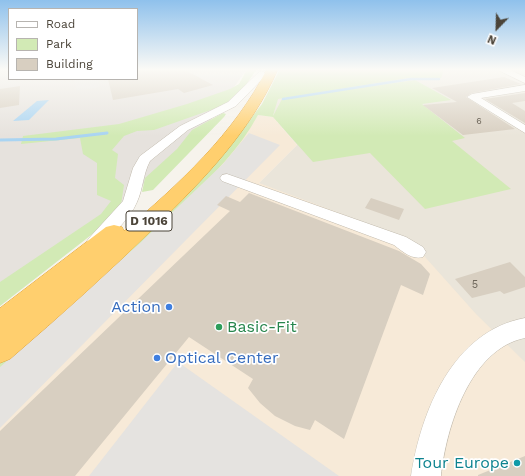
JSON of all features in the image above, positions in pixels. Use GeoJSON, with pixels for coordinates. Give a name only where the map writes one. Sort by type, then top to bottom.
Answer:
{"type":"FeatureCollection","features":[{"type":"Feature","properties":{"kind":"highway","name":"D 1016"},"geometry":{"type":"LineString","coordinates":[[0,325],[130,220],[190,163],[235,114],[251,91]]}},
{"type":"Feature","properties":{"kind":"highway","name":"D 1016"},"geometry":{"type":"LineString","coordinates":[[0,349],[108,258],[194,177],[228,139],[263,91]]}},
{"type":"Feature","properties":{"kind":"street"},"geometry":{"type":"LineString","coordinates":[[56,281],[122,213],[130,202],[140,168],[145,159],[188,126],[232,104],[245,91]]}},
{"type":"Feature","properties":{"kind":"street"},"geometry":{"type":"LineString","coordinates":[[504,91],[472,96],[525,130]]}},
{"type":"Feature","properties":{"kind":"street"},"geometry":{"type":"LineString","coordinates":[[227,178],[400,241],[417,252]]}},
{"type":"Feature","properties":{"kind":"street"},"geometry":{"type":"LineString","coordinates":[[426,476],[430,449],[443,406],[459,378],[493,340],[505,333],[525,328]]}},
{"type":"Feature","properties":{"kind":"shaded area"},"geometry":{"type":"Polygon","coordinates":[[[0,91],[231,91],[211,120],[142,186],[40,267],[0,294],[0,91]]]}},
{"type":"Feature","properties":{"kind":"shaded area"},"geometry":{"type":"Polygon","coordinates":[[[279,91],[525,91],[525,476],[259,183],[297,145],[273,117],[279,91]]]}},
{"type":"Feature","properties":{"kind":"shaded area"},"geometry":{"type":"Polygon","coordinates":[[[258,115],[273,117],[297,145],[259,183],[409,239],[476,314],[525,362],[525,476],[0,476],[0,367],[139,244],[258,115]]]}},
{"type":"Feature","properties":{"kind":"shaded area"},"geometry":{"type":"Polygon","coordinates":[[[249,133],[280,145],[0,428],[0,367],[139,244],[223,164],[249,133]]]}},
{"type":"Feature","properties":{"kind":"shaded area"},"geometry":{"type":"Polygon","coordinates":[[[178,362],[339,476],[89,476],[178,362]]]}},
{"type":"Feature","properties":{"kind":"green space"},"geometry":{"type":"Polygon","coordinates":[[[224,91],[241,91],[238,96],[222,106],[154,130],[137,131],[124,136],[112,150],[118,154],[115,178],[124,185],[121,205],[104,225],[0,306],[0,282],[101,214],[111,201],[97,195],[97,163],[83,154],[80,138],[21,144],[23,136],[119,124],[187,104],[224,91]]]}},
{"type":"Feature","properties":{"kind":"green space"},"geometry":{"type":"Polygon","coordinates":[[[269,91],[326,91],[278,99],[273,116],[282,99],[337,91],[435,91],[451,100],[422,104],[465,138],[452,141],[511,189],[425,209],[370,153],[313,162],[273,117],[258,115],[243,139],[234,150],[187,201],[118,267],[0,374],[0,362],[228,148],[262,104],[269,91]]]}},
{"type":"Feature","properties":{"kind":"green space"},"geometry":{"type":"Polygon","coordinates":[[[223,113],[226,114],[224,117],[153,190],[142,192],[145,178],[177,149],[192,130],[223,113]]]}},
{"type":"Feature","properties":{"kind":"water"},"geometry":{"type":"Polygon","coordinates":[[[49,100],[29,120],[13,121],[37,101],[49,100]]]}},
{"type":"Feature","properties":{"kind":"building"},"geometry":{"type":"Polygon","coordinates":[[[0,91],[20,91],[19,105],[0,108],[0,91]]]}},
{"type":"Feature","properties":{"kind":"building"},"geometry":{"type":"Polygon","coordinates":[[[111,91],[165,91],[113,100],[111,91]]]}},
{"type":"Feature","properties":{"kind":"building"},"geometry":{"type":"Polygon","coordinates":[[[438,91],[482,91],[472,93],[466,97],[515,129],[463,135],[423,105],[457,102],[438,91]]]}},
{"type":"Feature","properties":{"kind":"building"},"geometry":{"type":"Polygon","coordinates":[[[525,93],[525,101],[512,103],[525,111],[525,123],[485,99],[525,93]]]}},
{"type":"Feature","properties":{"kind":"building"},"geometry":{"type":"Polygon","coordinates":[[[249,193],[399,251],[421,264],[430,274],[423,295],[401,285],[344,439],[315,420],[310,430],[295,426],[275,416],[260,403],[248,388],[253,379],[189,337],[75,476],[0,476],[0,431],[230,211],[217,205],[226,196],[240,202],[249,193]]]}},
{"type":"Feature","properties":{"kind":"building"},"geometry":{"type":"Polygon","coordinates":[[[371,198],[404,209],[399,220],[365,208],[371,198]]]}},
{"type":"Feature","properties":{"kind":"building"},"geometry":{"type":"Polygon","coordinates":[[[510,262],[525,277],[525,287],[504,294],[500,291],[472,298],[455,279],[510,262]]]}},
{"type":"Feature","properties":{"kind":"building","name":"Tour Europe"},"geometry":{"type":"Polygon","coordinates":[[[525,456],[525,476],[478,476],[478,475],[525,456]]]}},
{"type":"Feature","properties":{"kind":"waterway"},"geometry":{"type":"LineString","coordinates":[[283,99],[333,91]]}},
{"type":"Feature","properties":{"kind":"waterway"},"geometry":{"type":"LineString","coordinates":[[0,140],[56,139],[107,133]]}},
{"type":"Feature","properties":{"kind":"place","name":"Action"},"geometry":{"type":"Point","coordinates":[169,307]}},
{"type":"Feature","properties":{"kind":"place","name":"Basic-Fit"},"geometry":{"type":"Point","coordinates":[219,327]}},
{"type":"Feature","properties":{"kind":"place","name":"Optical Center"},"geometry":{"type":"Point","coordinates":[157,358]}},
{"type":"Feature","properties":{"kind":"place","name":"Tour Europe"},"geometry":{"type":"Point","coordinates":[517,463]}}]}
